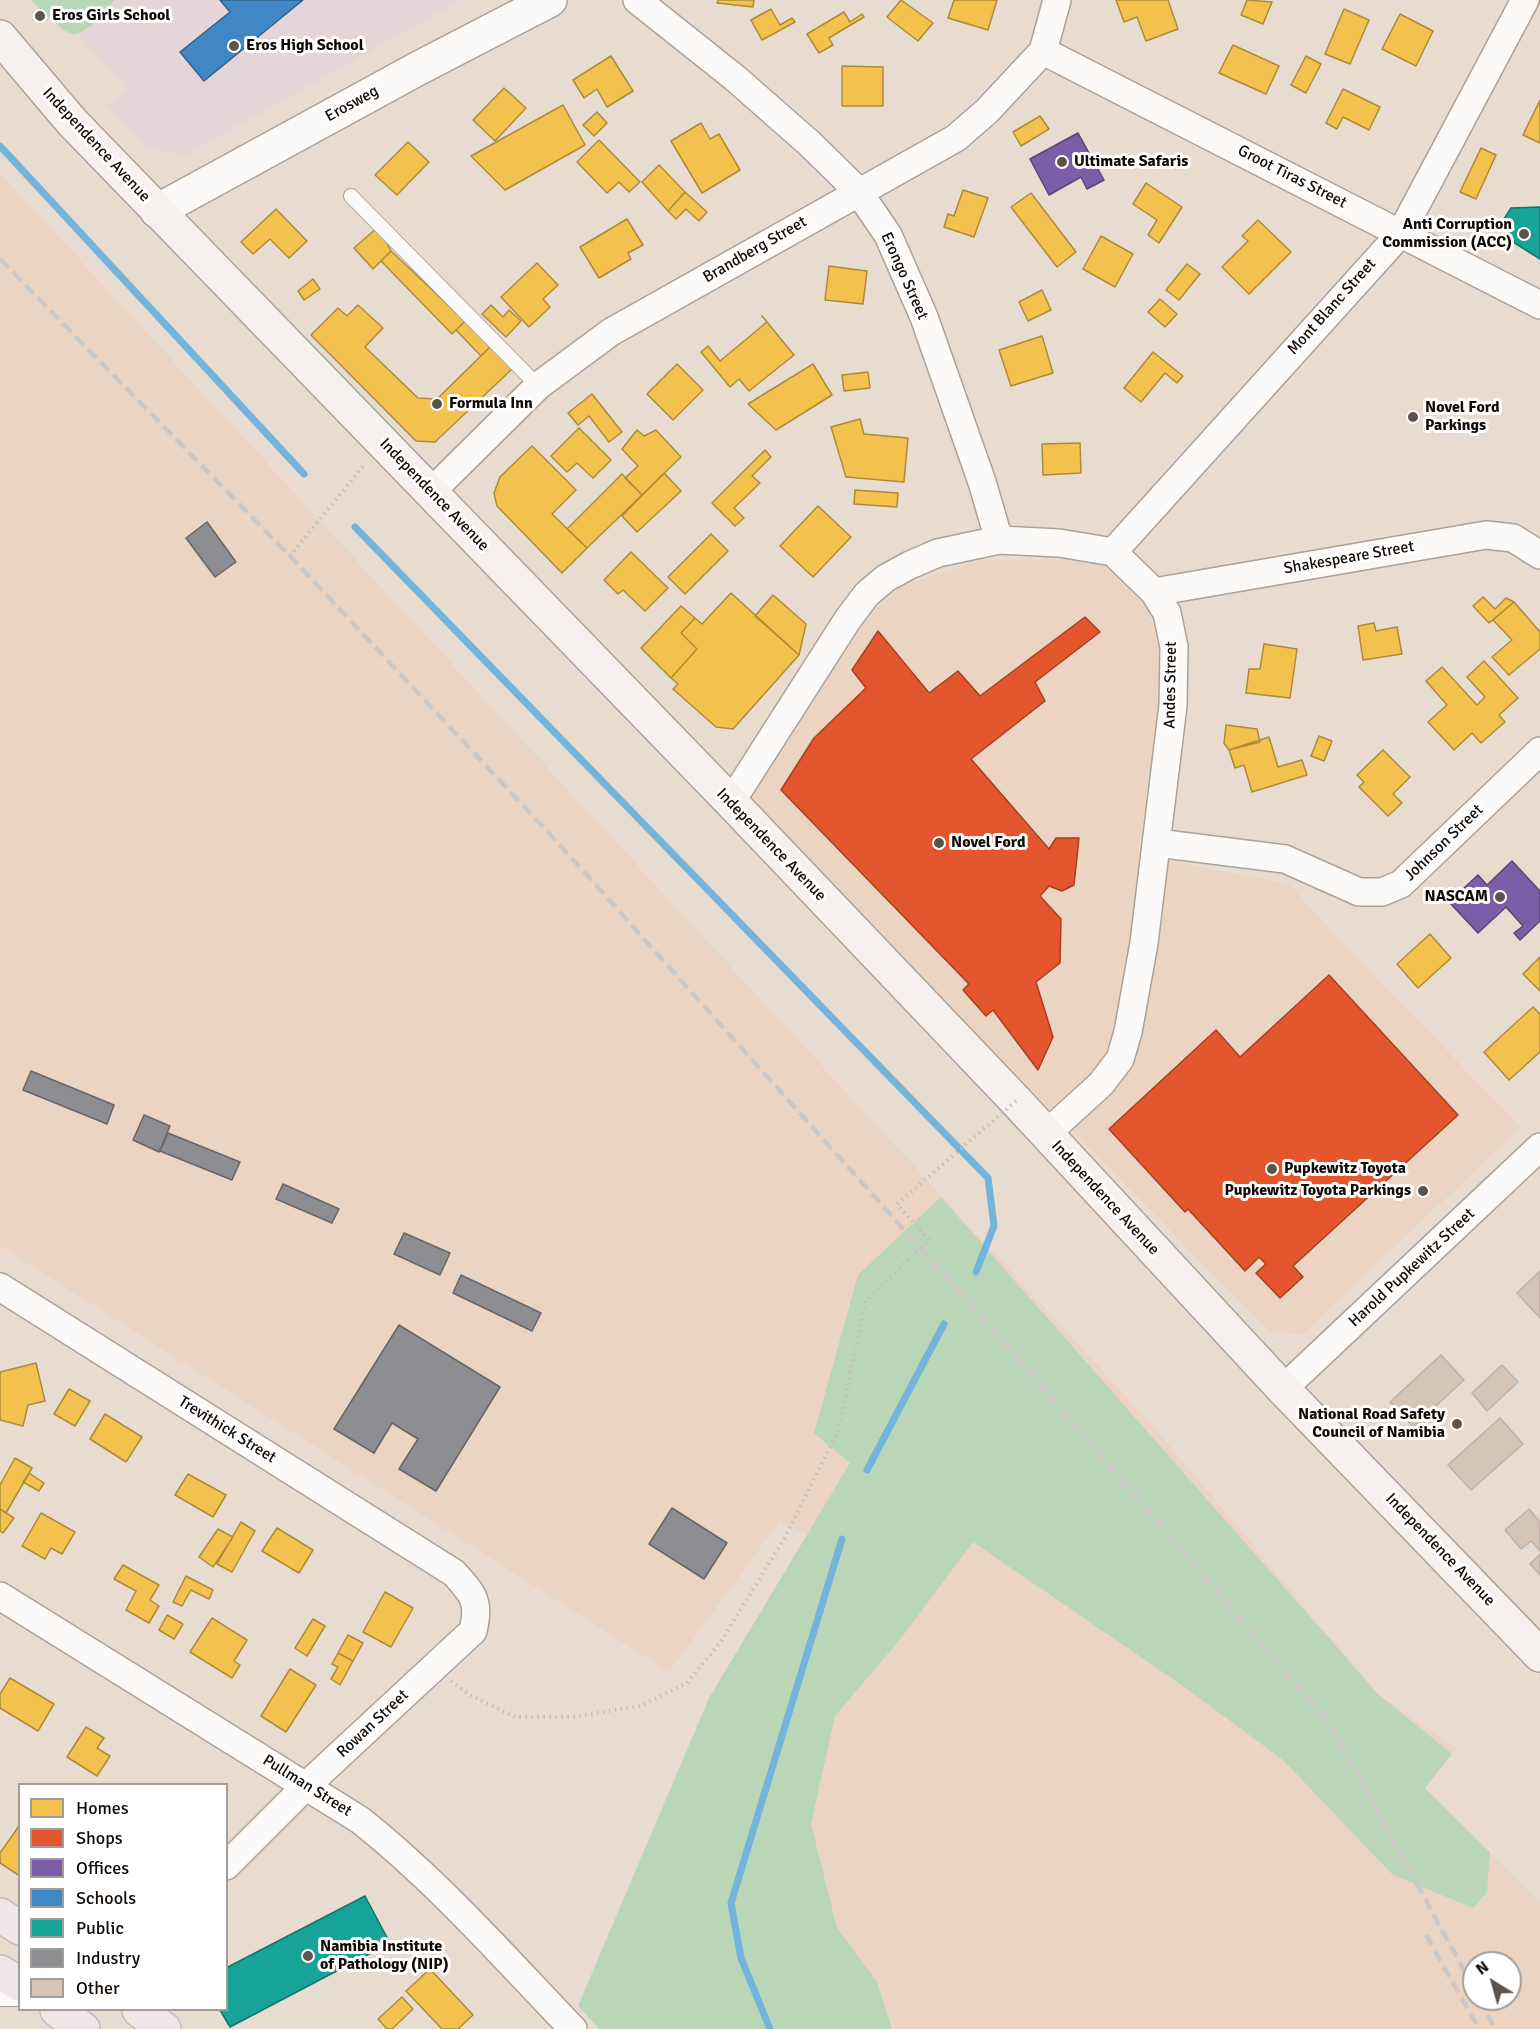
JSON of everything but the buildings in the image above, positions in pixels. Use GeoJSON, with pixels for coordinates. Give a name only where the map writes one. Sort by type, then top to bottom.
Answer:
{"type":"FeatureCollection","features":[{"type":"Feature","properties":{"kind":"main road","name":"Independence Avenue"},"geometry":{"type":"LineString","coordinates":[[0,37],[72,122],[731,802],[1016,1101],[1283,1389],[1540,1655]]}},
{"type":"Feature","properties":{"kind":"main road"},"geometry":{"type":"LineString","coordinates":[[0,1915],[18,1927]]}},
{"type":"Feature","properties":{"kind":"main road"},"geometry":{"type":"LineString","coordinates":[[0,1972],[18,1983]]}},
{"type":"Feature","properties":{"kind":"main road"},"geometry":{"type":"LineString","coordinates":[[58,2011],[83,2029]]}},
{"type":"Feature","properties":{"kind":"main road"},"geometry":{"type":"LineString","coordinates":[[140,2011],[164,2029]]}},
{"type":"Feature","properties":{"kind":"street","name":"Erosweg"},"geometry":{"type":"LineString","coordinates":[[157,211],[417,69],[550,0]]}},
{"type":"Feature","properties":{"kind":"street","name":"Erongo Street"},"geometry":{"type":"LineString","coordinates":[[637,0],[777,114],[858,191],[888,235],[924,317],[982,482],[999,540]]}},
{"type":"Feature","properties":{"kind":"street","name":"Brandberg Street"},"geometry":{"type":"LineString","coordinates":[[432,491],[538,386],[611,332],[858,191],[956,138],[994,105],[1043,51],[1057,0]]}},
{"type":"Feature","properties":{"kind":"street","name":"Mont Blanc Street"},"geometry":{"type":"LineString","coordinates":[[1113,552],[1401,233],[1525,0]]}},
{"type":"Feature","properties":{"kind":"street","name":"Groot Tiras Street"},"geometry":{"type":"LineString","coordinates":[[1043,51],[1540,305]]}},
{"type":"Feature","properties":{"kind":"street","name":"Shakespeare Street"},"geometry":{"type":"LineString","coordinates":[[1154,592],[1486,535],[1513,538],[1540,555]]}},
{"type":"Feature","properties":{"kind":"street"},"geometry":{"type":"LineString","coordinates":[[731,802],[848,618],[867,594],[886,578],[939,553],[999,540],[1059,543],[1113,552]]}},
{"type":"Feature","properties":{"kind":"street","name":"Andes Street"},"geometry":{"type":"LineString","coordinates":[[1046,1134],[1101,1084],[1120,1059],[1128,1032],[1144,943],[1173,705],[1174,647],[1167,613],[1154,592],[1113,552]]}},
{"type":"Feature","properties":{"kind":"street","name":"Johnson Street"},"geometry":{"type":"LineString","coordinates":[[1157,843],[1285,859],[1359,892],[1382,892],[1401,884],[1540,751]]}},
{"type":"Feature","properties":{"kind":"street","name":"Harold Pupkewitz Street"},"geometry":{"type":"LineString","coordinates":[[1283,1389],[1540,1148]]}},
{"type":"Feature","properties":{"kind":"street","name":"Trevithick Street"},"geometry":{"type":"LineString","coordinates":[[0,1287],[454,1573]]}},
{"type":"Feature","properties":{"kind":"street","name":"Rowan Street"},"geometry":{"type":"LineString","coordinates":[[228,1864],[307,1785],[473,1631],[478,1610],[471,1592],[454,1573]]}},
{"type":"Feature","properties":{"kind":"street","name":"Pullman Street"},"geometry":{"type":"LineString","coordinates":[[0,1596],[360,1820],[396,1848],[446,1896],[573,2029]]}},
{"type":"Feature","properties":{"kind":"lane"},"geometry":{"type":"LineString","coordinates":[[351,196],[538,386]]}},
{"type":"Feature","properties":{"kind":"lane"},"geometry":{"type":"LineString","coordinates":[[0,1999],[18,1999]]}},
{"type":"Feature","properties":{"kind":"path"},"geometry":{"type":"LineString","coordinates":[[290,556],[382,442]]}},
{"type":"Feature","properties":{"kind":"path"},"geometry":{"type":"LineString","coordinates":[[433,1668],[470,1695],[515,1717],[572,1718],[640,1706],[687,1683],[720,1643],[784,1539],[838,1431],[866,1299],[929,1240],[897,1204],[1016,1101]]}},
{"type":"Feature","properties":{"kind":"shaded area","name":"Eros High School"},"geometry":{"type":"Polygon","coordinates":[[[50,0],[461,0],[186,155],[144,148],[107,105],[127,91],[50,0]]]}},
{"type":"Feature","properties":{"kind":"shaded area"},"geometry":{"type":"Polygon","coordinates":[[[0,173],[1149,1421],[1378,1694],[1456,1748],[1425,1788],[1540,1903],[1540,2029],[776,2029],[829,1546],[780,1521],[669,1672],[0,1246],[0,173]]]}},
{"type":"Feature","properties":{"kind":"shaded area"},"geometry":{"type":"Polygon","coordinates":[[[978,560],[1104,560],[1147,605],[1157,640],[1158,708],[1138,855],[1289,884],[1358,959],[1521,1127],[1302,1335],[1269,1331],[746,799],[871,614],[900,587],[978,560]]]}},
{"type":"Feature","properties":{"kind":"green space"},"geometry":{"type":"Polygon","coordinates":[[[31,0],[114,0],[97,21],[74,35],[63,30],[31,0]]]}},
{"type":"Feature","properties":{"kind":"green space"},"geometry":{"type":"Polygon","coordinates":[[[941,1197],[1378,1694],[1452,1754],[1425,1788],[1490,1852],[1487,1892],[1473,1908],[1393,1875],[1283,1760],[1183,1686],[973,1542],[902,1637],[835,1716],[811,1824],[837,1928],[877,1982],[892,2029],[599,2029],[578,2006],[709,1698],[850,1463],[814,1433],[858,1275],[941,1197]]]}},
{"type":"Feature","properties":{"kind":"waterway"},"geometry":{"type":"LineString","coordinates":[[0,146],[304,474]]}},
{"type":"Feature","properties":{"kind":"waterway"},"geometry":{"type":"LineString","coordinates":[[355,527],[988,1178],[994,1226],[976,1272]]}},
{"type":"Feature","properties":{"kind":"waterway"},"geometry":{"type":"LineString","coordinates":[[867,1470],[944,1324]]}},
{"type":"Feature","properties":{"kind":"waterway"},"geometry":{"type":"LineString","coordinates":[[770,2029],[741,1958],[731,1903],[842,1539]]}},
{"type":"Feature","properties":{"kind":"railway"},"geometry":{"type":"LineString","coordinates":[[0,259],[290,556],[560,845],[983,1318],[1330,1724],[1462,1967]]}},
{"type":"Feature","properties":{"kind":"railway"},"geometry":{"type":"LineString","coordinates":[[1426,1935],[1479,2029]]}},
{"type":"Feature","properties":{"kind":"railway"},"geometry":{"type":"LineString","coordinates":[[1485,2011],[1495,2029]]}},
{"type":"Feature","properties":{"kind":"place","name":"Eros Girls School"},"geometry":{"type":"Point","coordinates":[40,16]}},
{"type":"Feature","properties":{"kind":"place","name":"Eros High School"},"geometry":{"type":"Point","coordinates":[234,46]}},
{"type":"Feature","properties":{"kind":"place","name":"Ultimate Safaris"},"geometry":{"type":"Point","coordinates":[1062,162]}},
{"type":"Feature","properties":{"kind":"place","name":"Anti Corruption Commission (ACC)"},"geometry":{"type":"Point","coordinates":[1524,234]}},
{"type":"Feature","properties":{"kind":"place","name":"Formula Inn"},"geometry":{"type":"Point","coordinates":[437,404]}},
{"type":"Feature","properties":{"kind":"place","name":"Novel Ford Parkings"},"geometry":{"type":"Point","coordinates":[1413,417]}},
{"type":"Feature","properties":{"kind":"place","name":"Novel Ford"},"geometry":{"type":"Point","coordinates":[939,843]}},
{"type":"Feature","properties":{"kind":"place","name":"NASCAM"},"geometry":{"type":"Point","coordinates":[1500,897]}},
{"type":"Feature","properties":{"kind":"place","name":"Pupkewitz Toyota"},"geometry":{"type":"Point","coordinates":[1272,1169]}},
{"type":"Feature","properties":{"kind":"place","name":"Pupkewitz Toyota Parkings"},"geometry":{"type":"Point","coordinates":[1423,1191]}},
{"type":"Feature","properties":{"kind":"place","name":"National Road Safety Council of Namibia"},"geometry":{"type":"Point","coordinates":[1457,1424]}},
{"type":"Feature","properties":{"kind":"place","name":"Namibia Institute of Pathology (NIP)"},"geometry":{"type":"Point","coordinates":[308,1956]}}]}
